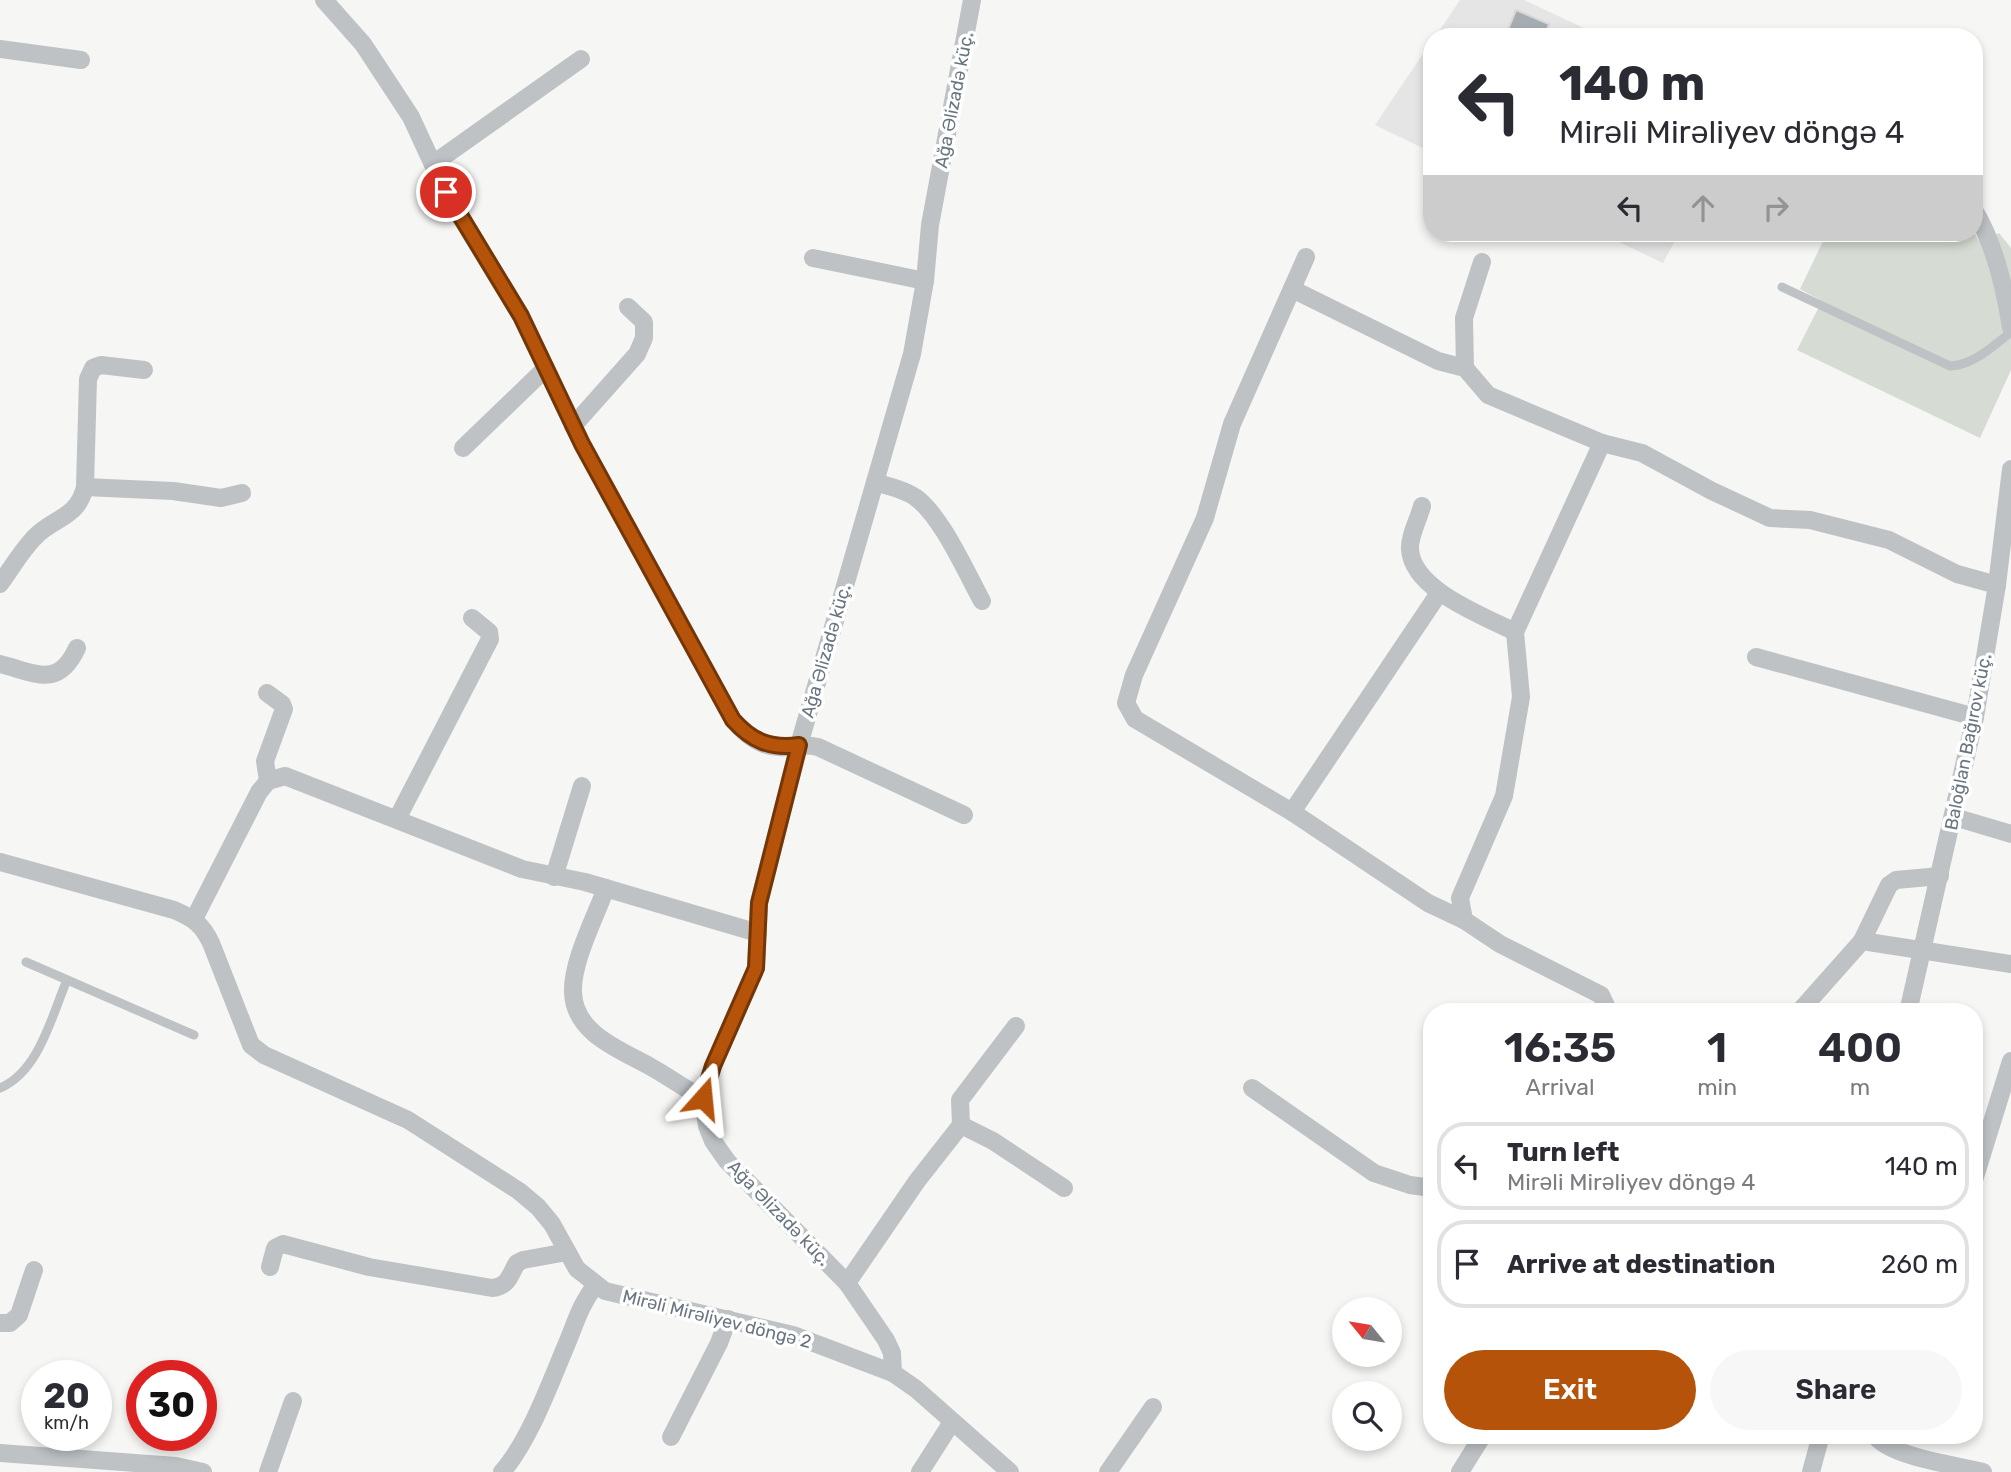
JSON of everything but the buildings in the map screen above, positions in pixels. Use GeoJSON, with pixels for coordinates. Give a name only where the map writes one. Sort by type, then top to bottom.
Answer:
{"type":"FeatureCollection","features":[{"type":"Feature","properties":{"kind":"street"},"geometry":{"type":"LineString","coordinates":[[325,0],[362,44],[411,117],[446,192],[521,316],[573,426],[733,720],[753,739],[762,743],[775,747],[809,744],[830,751],[964,815]]}},
{"type":"Feature","properties":{"kind":"street","name":"Ağa Əlizadə küç."},"geometry":{"type":"LineString","coordinates":[[893,1373],[892,1353],[886,1340],[847,1283],[727,1161],[713,1141],[707,1126],[703,1098],[713,1066],[756,968],[759,903],[799,745],[912,354],[925,281],[930,225],[972,0]]}},
{"type":"Feature","properties":{"kind":"street"},"geometry":{"type":"LineString","coordinates":[[0,49],[81,60]]}},
{"type":"Feature","properties":{"kind":"street"},"geometry":{"type":"LineString","coordinates":[[433,164],[581,59]]}},
{"type":"Feature","properties":{"kind":"street"},"geometry":{"type":"LineString","coordinates":[[1983,224],[2006,296],[2011,330]]}},
{"type":"Feature","properties":{"kind":"street"},"geometry":{"type":"LineString","coordinates":[[1306,257],[1232,424],[1205,518],[1134,675],[1126,703],[1135,719],[1292,812],[1428,903],[1464,920],[1500,944],[1601,995],[1605,1003]]}},
{"type":"Feature","properties":{"kind":"street"},"geometry":{"type":"LineString","coordinates":[[813,258],[925,281]]}},
{"type":"Feature","properties":{"kind":"street"},"geometry":{"type":"LineString","coordinates":[[1465,368],[1464,318],[1482,262]]}},
{"type":"Feature","properties":{"kind":"street"},"geometry":{"type":"LineString","coordinates":[[1292,289],[1438,361],[1465,368],[1488,396],[1602,443],[1642,453],[1712,491],[1770,518],[1810,520],[1889,540],[1957,574],[1997,585]]}},
{"type":"Feature","properties":{"kind":"street"},"geometry":{"type":"LineString","coordinates":[[573,426],[637,354],[645,338],[644,322],[628,307]]}},
{"type":"Feature","properties":{"kind":"street"},"geometry":{"type":"LineString","coordinates":[[0,584],[32,540],[43,529],[68,516],[81,502],[85,487],[88,379],[93,368],[101,365],[145,370]]}},
{"type":"Feature","properties":{"kind":"street"},"geometry":{"type":"LineString","coordinates":[[463,448],[546,368]]}},
{"type":"Feature","properties":{"kind":"street"},"geometry":{"type":"LineString","coordinates":[[1464,920],[1460,898],[1504,796],[1521,697],[1515,632],[1602,443]]}},
{"type":"Feature","properties":{"kind":"street","name":"Baloğlan Bağırov küç."},"geometry":{"type":"LineString","coordinates":[[1910,1003],[1975,717],[1997,585],[2011,469]]}},
{"type":"Feature","properties":{"kind":"street"},"geometry":{"type":"LineString","coordinates":[[875,481],[912,495],[923,504],[934,518],[982,601]]}},
{"type":"Feature","properties":{"kind":"street"},"geometry":{"type":"LineString","coordinates":[[85,487],[173,491],[221,498],[242,493]]}},
{"type":"Feature","properties":{"kind":"street"},"geometry":{"type":"LineString","coordinates":[[1422,506],[1410,549],[1419,573],[1438,593],[1515,632]]}},
{"type":"Feature","properties":{"kind":"street"},"geometry":{"type":"LineString","coordinates":[[1292,812],[1438,593]]}},
{"type":"Feature","properties":{"kind":"street"},"geometry":{"type":"LineString","coordinates":[[397,819],[490,639],[489,632],[472,618]]}},
{"type":"Feature","properties":{"kind":"street"},"geometry":{"type":"LineString","coordinates":[[0,664],[41,674],[59,674],[69,666],[77,648]]}},
{"type":"Feature","properties":{"kind":"street"},"geometry":{"type":"LineString","coordinates":[[1756,657],[1975,717]]}},
{"type":"Feature","properties":{"kind":"street"},"geometry":{"type":"LineString","coordinates":[[267,693],[282,704],[284,709],[265,761],[268,781]]}},
{"type":"Feature","properties":{"kind":"street"},"geometry":{"type":"LineString","coordinates":[[0,862],[174,910],[194,919],[259,792],[268,781],[285,776],[522,869],[606,888],[758,933]]}},
{"type":"Feature","properties":{"kind":"street"},"geometry":{"type":"LineString","coordinates":[[554,877],[582,786]]}},
{"type":"Feature","properties":{"kind":"street"},"geometry":{"type":"LineString","coordinates":[[1954,817],[2011,834]]}},
{"type":"Feature","properties":{"kind":"street"},"geometry":{"type":"LineString","coordinates":[[1807,1003],[1862,941],[1889,885],[1896,880],[1940,876]]}},
{"type":"Feature","properties":{"kind":"street"},"geometry":{"type":"LineString","coordinates":[[606,888],[575,974],[573,994],[580,1014],[594,1034],[611,1047],[703,1098]]}},
{"type":"Feature","properties":{"kind":"street","name":"Mirəli Mirəliyev döngə 2"},"geometry":{"type":"LineString","coordinates":[[194,919],[204,929],[211,943],[251,1045],[264,1055],[385,1108],[442,1140],[519,1191],[538,1207],[552,1224],[578,1269],[596,1285],[623,1297],[793,1335],[893,1373]]}},
{"type":"Feature","properties":{"kind":"street"},"geometry":{"type":"LineString","coordinates":[[1862,941],[2011,964]]}},
{"type":"Feature","properties":{"kind":"street"},"geometry":{"type":"LineString","coordinates":[[847,1283],[917,1181],[961,1125],[960,1100],[1016,1026]]}},
{"type":"Feature","properties":{"kind":"street"},"geometry":{"type":"LineString","coordinates":[[1983,1151],[2011,1061]]}},
{"type":"Feature","properties":{"kind":"street"},"geometry":{"type":"LineString","coordinates":[[1252,1088],[1374,1172],[1423,1187]]}},
{"type":"Feature","properties":{"kind":"street"},"geometry":{"type":"LineString","coordinates":[[961,1125],[993,1141],[1064,1188]]}},
{"type":"Feature","properties":{"kind":"street"},"geometry":{"type":"LineString","coordinates":[[270,1266],[275,1248],[283,1244],[369,1266],[492,1288],[509,1282],[517,1263],[523,1260],[567,1252]]}},
{"type":"Feature","properties":{"kind":"street"},"geometry":{"type":"LineString","coordinates":[[0,1323],[10,1324],[19,1315],[34,1270]]}},
{"type":"Feature","properties":{"kind":"street"},"geometry":{"type":"LineString","coordinates":[[502,1472],[529,1428],[577,1315],[596,1285]]}},
{"type":"Feature","properties":{"kind":"street"},"geometry":{"type":"LineString","coordinates":[[671,1437],[719,1343],[728,1319]]}},
{"type":"Feature","properties":{"kind":"street"},"geometry":{"type":"LineString","coordinates":[[893,1373],[916,1389],[1010,1472]]}},
{"type":"Feature","properties":{"kind":"street"},"geometry":{"type":"LineString","coordinates":[[268,1472],[293,1401]]}},
{"type":"Feature","properties":{"kind":"street"},"geometry":{"type":"LineString","coordinates":[[1108,1472],[1153,1407]]}},
{"type":"Feature","properties":{"kind":"street"},"geometry":{"type":"LineString","coordinates":[[920,1472],[953,1422]]}},
{"type":"Feature","properties":{"kind":"street"},"geometry":{"type":"LineString","coordinates":[[1460,1472],[1477,1444]]}},
{"type":"Feature","properties":{"kind":"street"},"geometry":{"type":"LineString","coordinates":[[1811,1472],[1819,1444]]}},
{"type":"Feature","properties":{"kind":"street"},"geometry":{"type":"LineString","coordinates":[[1886,1444],[1904,1453],[1983,1472]]}},
{"type":"Feature","properties":{"kind":"street"},"geometry":{"type":"LineString","coordinates":[[0,1452],[195,1471]]}},
{"type":"Feature","properties":{"kind":"lane"},"geometry":{"type":"LineString","coordinates":[[1782,287],[1950,366],[1961,366],[1982,355],[2011,330]]}},
{"type":"Feature","properties":{"kind":"lane"},"geometry":{"type":"LineString","coordinates":[[26,962],[194,1035]]}},
{"type":"Feature","properties":{"kind":"lane"},"geometry":{"type":"LineString","coordinates":[[0,1088],[11,1084],[25,1070],[67,980]]}},
{"type":"Feature","properties":{"kind":"shaded area"},"geometry":{"type":"Polygon","coordinates":[[[1460,0],[1524,0],[1584,28],[1441,28],[1460,0]]]}},
{"type":"Feature","properties":{"kind":"shaded area"},"geometry":{"type":"Polygon","coordinates":[[[1423,54],[1423,148],[1375,125],[1423,54]]]}},
{"type":"Feature","properties":{"kind":"shaded area"},"geometry":{"type":"Polygon","coordinates":[[[1999,233],[2011,248],[2011,370],[1980,438],[1797,350],[1822,301],[1800,289],[1823,242],[1983,242],[1983,239],[1999,233]]]}},
{"type":"Feature","properties":{"kind":"shaded area"},"geometry":{"type":"Polygon","coordinates":[[[1619,242],[1674,242],[1663,263],[1619,242]]]}},
{"type":"Feature","properties":{"kind":"route"},"geometry":{"type":"LineString","coordinates":[[446,192],[521,316],[582,444],[733,720],[742,731],[762,743],[775,747],[799,745],[759,903],[756,968],[713,1066],[703,1098]]}}]}
